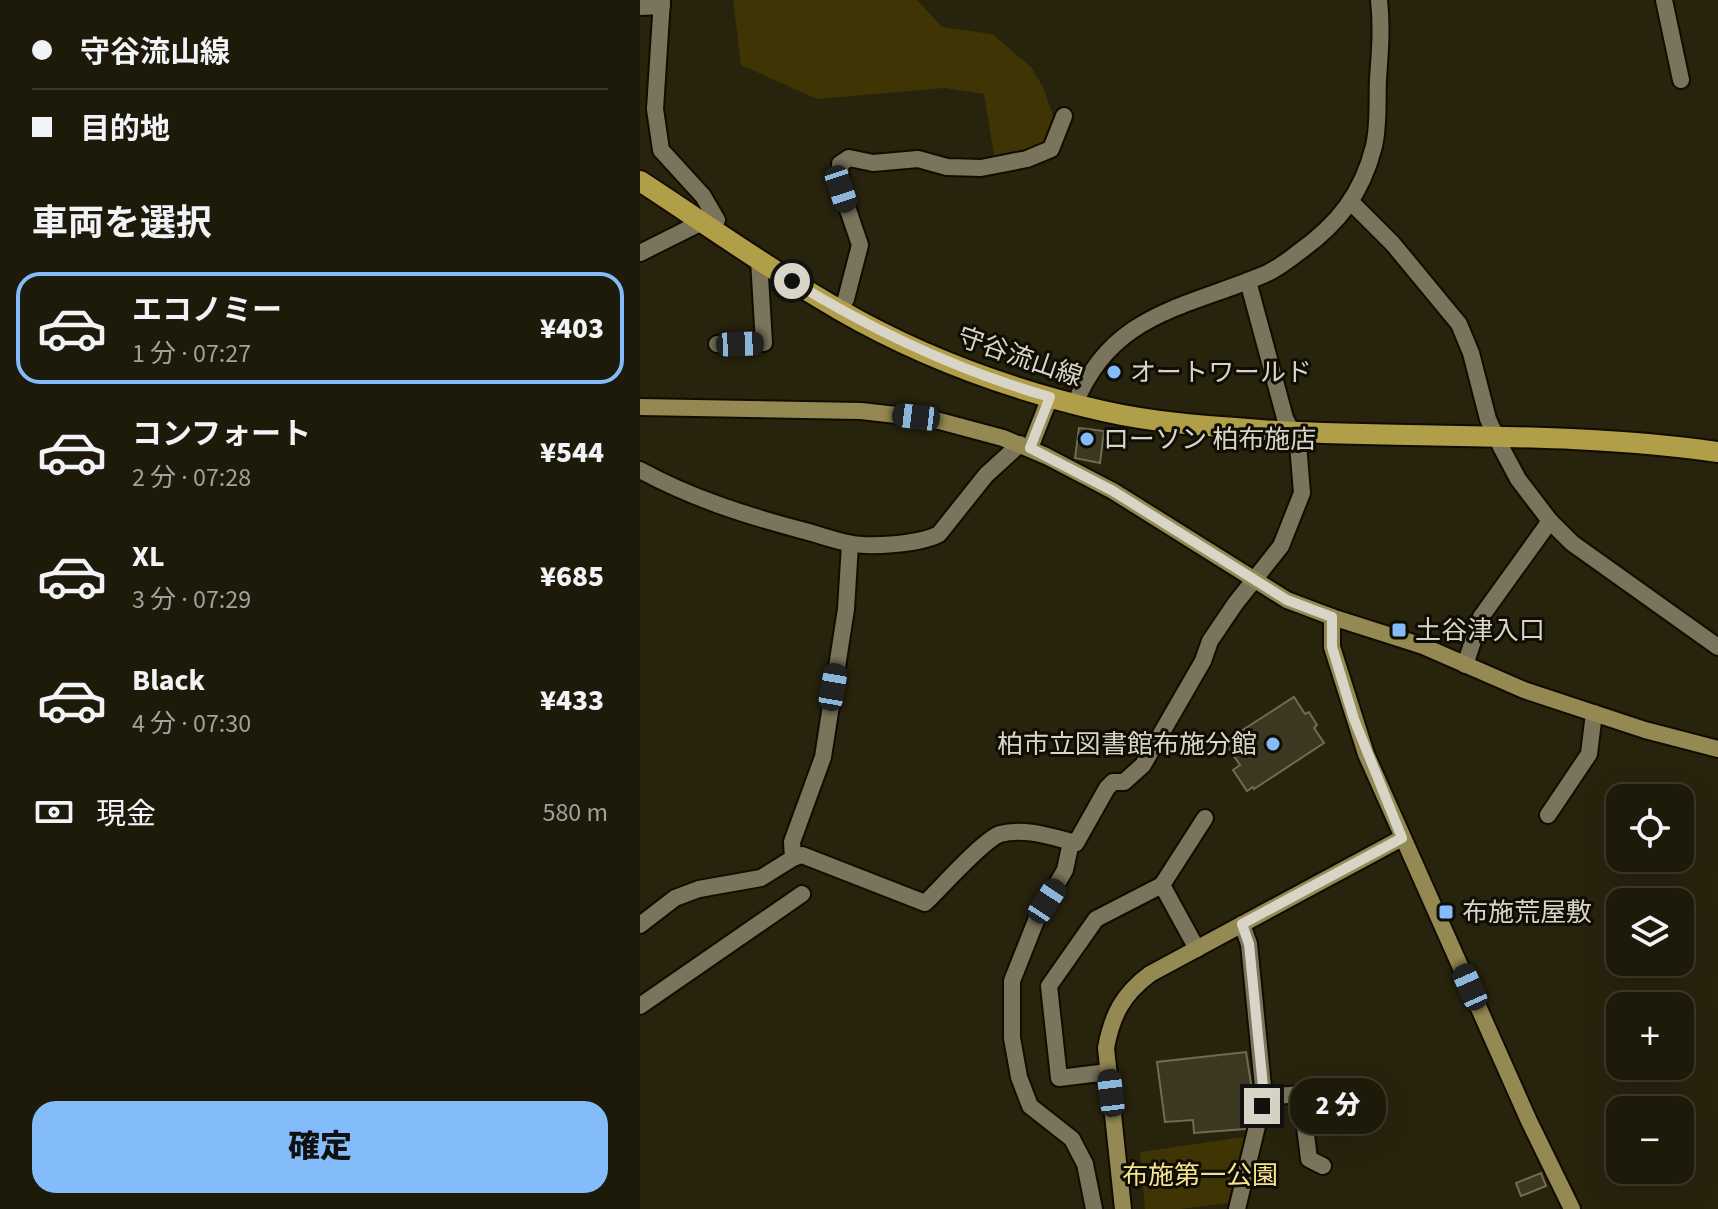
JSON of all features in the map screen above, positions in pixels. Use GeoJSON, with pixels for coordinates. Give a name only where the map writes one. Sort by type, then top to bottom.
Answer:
{"type":"FeatureCollection","features":[{"type":"Feature","properties":{"kind":"main road","name":"守谷流山線"},"geometry":{"type":"LineString","coordinates":[[640,181],[840,310],[907,344],[1075,404],[1148,419],[1292,432],[1616,440],[1718,452]]}},
{"type":"Feature","properties":{"kind":"street"},"geometry":{"type":"LineString","coordinates":[[1075,404],[1085,379],[1115,344],[1138,325],[1174,307],[1275,270],[1328,231],[1351,202],[1375,144],[1381,29],[1379,0]]}},
{"type":"Feature","properties":{"kind":"street"},"geometry":{"type":"LineString","coordinates":[[1664,0],[1681,80]]}},
{"type":"Feature","properties":{"kind":"street"},"geometry":{"type":"LineString","coordinates":[[640,7],[662,3],[655,109],[661,150],[703,196],[717,220],[640,253]]}},
{"type":"Feature","properties":{"kind":"street"},"geometry":{"type":"LineString","coordinates":[[840,310],[846,299],[860,245],[841,189],[840,164],[849,158],[873,163],[918,159],[947,167],[981,168],[1027,159],[1051,149],[1064,116]]}},
{"type":"Feature","properties":{"kind":"street"},"geometry":{"type":"LineString","coordinates":[[1351,202],[1393,244],[1459,324],[1471,353],[1488,419],[1518,479],[1550,521],[1572,543],[1718,647]]}},
{"type":"Feature","properties":{"kind":"street"},"geometry":{"type":"LineString","coordinates":[[717,344],[764,343],[759,260]]}},
{"type":"Feature","properties":{"kind":"street"},"geometry":{"type":"LineString","coordinates":[[640,925],[675,898],[699,889],[761,878],[802,855],[925,903],[963,864],[999,835],[1036,833],[1076,843],[1107,788],[1113,782],[1124,782],[1143,765],[1203,661],[1210,641],[1281,546],[1302,493],[1298,444],[1285,418],[1248,281]]}},
{"type":"Feature","properties":{"kind":"street"},"geometry":{"type":"LineString","coordinates":[[640,470],[691,495],[744,515],[850,544],[929,540],[939,534],[986,475],[1025,446],[1050,397]]}},
{"type":"Feature","properties":{"kind":"street"},"geometry":{"type":"LineString","coordinates":[[640,407],[861,411],[932,419],[1025,446],[1113,491],[1287,600],[1423,646],[1524,690],[1645,730],[1718,749]]}},
{"type":"Feature","properties":{"kind":"street"},"geometry":{"type":"LineString","coordinates":[[1465,665],[1481,617],[1550,521]]}},
{"type":"Feature","properties":{"kind":"street"},"geometry":{"type":"LineString","coordinates":[[793,858],[792,842],[823,757],[846,609],[850,544]]}},
{"type":"Feature","properties":{"kind":"street"},"geometry":{"type":"LineString","coordinates":[[1332,617],[1332,647],[1354,719],[1402,838],[1529,1121],[1572,1209]]}},
{"type":"Feature","properties":{"kind":"street"},"geometry":{"type":"LineString","coordinates":[[1548,815],[1589,754],[1594,713]]}},
{"type":"Feature","properties":{"kind":"street"},"geometry":{"type":"LineString","coordinates":[[1108,1072],[1059,1078],[1049,986],[1096,919],[1162,885],[1205,818]]}},
{"type":"Feature","properties":{"kind":"street"},"geometry":{"type":"LineString","coordinates":[[1123,1209],[1106,1048],[1118,1006],[1131,988],[1150,974],[1402,838]]}},
{"type":"Feature","properties":{"kind":"street"},"geometry":{"type":"LineString","coordinates":[[1071,842],[1065,870],[1037,918],[1012,981],[1012,1038],[1019,1077],[1030,1106],[1072,1139],[1085,1164],[1094,1209]]}},
{"type":"Feature","properties":{"kind":"street"},"geometry":{"type":"LineString","coordinates":[[1162,885],[1197,949]]}},
{"type":"Feature","properties":{"kind":"street"},"geometry":{"type":"LineString","coordinates":[[640,1006],[802,894]]}},
{"type":"Feature","properties":{"kind":"street"},"geometry":{"type":"LineString","coordinates":[[1237,1209],[1264,1097],[1249,944],[1242,924]]}},
{"type":"Feature","properties":{"kind":"street"},"geometry":{"type":"LineString","coordinates":[[1264,1097],[1301,1094],[1309,1159],[1323,1166]]}},
{"type":"Feature","properties":{"kind":"green space"},"geometry":{"type":"Polygon","coordinates":[[[733,0],[917,0],[942,27],[992,34],[1031,67],[1043,87],[1054,118],[1046,141],[1016,154],[994,155],[984,94],[945,88],[817,99],[741,65],[733,0]]]}},
{"type":"Feature","properties":{"kind":"green space","name":"布施第一公園"},"geometry":{"type":"Polygon","coordinates":[[[1244,1137],[1228,1203],[1180,1209],[1145,1209],[1140,1152],[1244,1137]]]}},
{"type":"Feature","properties":{"kind":"building"},"geometry":{"type":"Polygon","coordinates":[[[1079,428],[1104,431],[1100,463],[1075,458],[1079,428]]]}},
{"type":"Feature","properties":{"kind":"building"},"geometry":{"type":"Polygon","coordinates":[[[1294,697],[1305,714],[1309,712],[1317,725],[1314,728],[1324,743],[1247,791],[1233,770],[1240,765],[1224,742],[1294,697]]]}},
{"type":"Feature","properties":{"kind":"building"},"geometry":{"type":"Polygon","coordinates":[[[1246,1052],[1253,1096],[1245,1129],[1194,1133],[1193,1120],[1165,1122],[1157,1062],[1246,1052]]]}},
{"type":"Feature","properties":{"kind":"building"},"geometry":{"type":"Polygon","coordinates":[[[1541,1173],[1546,1186],[1521,1196],[1516,1183],[1541,1173]]]}},
{"type":"Feature","properties":{"kind":"place","name":"オートワールド"},"geometry":{"type":"Point","coordinates":[1114,372]}},
{"type":"Feature","properties":{"kind":"place","name":"ローソン 柏布施店"},"geometry":{"type":"Point","coordinates":[1087,439]}},
{"type":"Feature","properties":{"kind":"place","name":"土谷津入口"},"geometry":{"type":"Point","coordinates":[1399,630]}},
{"type":"Feature","properties":{"kind":"place","name":"柏市立図書館布施分館"},"geometry":{"type":"Point","coordinates":[1273,744]}},
{"type":"Feature","properties":{"kind":"place","name":"布施荒屋敷"},"geometry":{"type":"Point","coordinates":[1446,912]}},
{"type":"Feature","properties":{"kind":"route"},"geometry":{"type":"LineString","coordinates":[[792,281],[907,344],[1050,397],[1030,448],[1113,491],[1287,600],[1332,617],[1332,647],[1354,719],[1402,838],[1242,924],[1249,944],[1264,1097],[1262,1106]]}}]}
